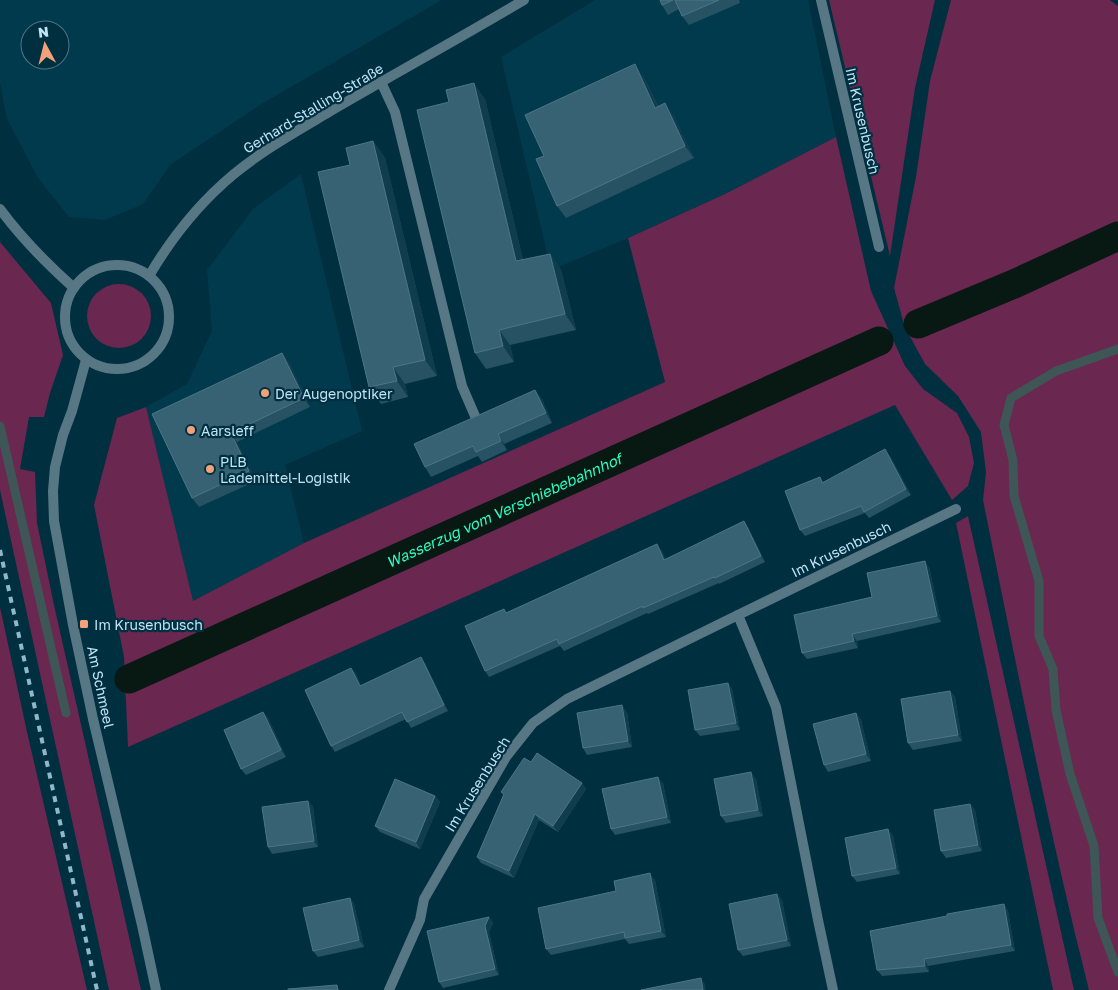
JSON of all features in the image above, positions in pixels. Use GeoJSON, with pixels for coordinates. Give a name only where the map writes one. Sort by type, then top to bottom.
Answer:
{"type":"FeatureCollection","features":[{"type":"Feature","properties":{"kind":"street","name":"Gerhard-Stalling-Straße"},"geometry":{"type":"LineString","coordinates":[[149,276],[188,218],[234,174],[282,141],[524,0]]}},
{"type":"Feature","properties":{"kind":"street","name":"Im Krusenbusch"},"geometry":{"type":"LineString","coordinates":[[821,0],[879,247]]}},
{"type":"Feature","properties":{"kind":"street"},"geometry":{"type":"LineString","coordinates":[[381,82],[395,112],[462,386],[475,416]]}},
{"type":"Feature","properties":{"kind":"street"},"geometry":{"type":"LineString","coordinates":[[0,209],[18,234],[74,288]]}},
{"type":"Feature","properties":{"kind":"street"},"geometry":{"type":"LineString","coordinates":[[118,264],[135,268],[149,276],[161,290],[166,300],[169,316],[168,327],[160,347],[140,364],[127,369],[100,367],[86,360],[76,350],[67,336],[64,319],[66,302],[74,288],[86,274],[104,266],[118,264]]}},
{"type":"Feature","properties":{"kind":"street","name":"Am Schmeel"},"geometry":{"type":"LineString","coordinates":[[86,360],[55,467],[53,491],[54,521],[93,719],[156,990]]}},
{"type":"Feature","properties":{"kind":"street","name":"Im Krusenbusch"},"geometry":{"type":"LineString","coordinates":[[389,990],[420,920],[424,899],[506,757],[533,723],[567,699],[956,509]]}},
{"type":"Feature","properties":{"kind":"street"},"geometry":{"type":"LineString","coordinates":[[738,615],[776,707],[818,920],[834,990]]}},
{"type":"Feature","properties":{"kind":"shaded area"},"geometry":{"type":"Polygon","coordinates":[[[0,0],[442,0],[263,103],[170,165],[143,204],[105,220],[69,217],[38,178],[7,119],[0,83],[0,0]]]}},
{"type":"Feature","properties":{"kind":"shaded area"},"geometry":{"type":"Polygon","coordinates":[[[595,0],[808,0],[836,137],[723,195],[551,270],[501,57],[595,0]]]}},
{"type":"Feature","properties":{"kind":"shaded area"},"geometry":{"type":"Polygon","coordinates":[[[829,0],[935,0],[915,88],[890,256],[829,0]]]}},
{"type":"Feature","properties":{"kind":"shaded area"},"geometry":{"type":"Polygon","coordinates":[[[951,0],[1110,0],[1118,6],[1118,231],[905,328],[894,288],[916,177],[930,81],[951,0]]]}},
{"type":"Feature","properties":{"kind":"shaded area"},"geometry":{"type":"Polygon","coordinates":[[[836,137],[871,291],[905,366],[923,389],[957,413],[969,437],[974,463],[968,486],[952,500],[895,405],[128,747],[124,657],[94,505],[117,418],[146,407],[193,601],[304,543],[665,382],[628,238],[723,195],[836,137]]]}},
{"type":"Feature","properties":{"kind":"shaded area"},"geometry":{"type":"Polygon","coordinates":[[[301,174],[362,431],[285,465],[304,543],[192,602],[146,407],[187,384],[212,331],[207,270],[253,209],[301,174]]]}},
{"type":"Feature","properties":{"kind":"shaded area"},"geometry":{"type":"Polygon","coordinates":[[[1118,236],[1118,990],[1089,990],[1046,807],[983,500],[986,472],[981,432],[958,396],[925,364],[907,331],[1118,236]]]}},
{"type":"Feature","properties":{"kind":"shaded area"},"geometry":{"type":"Polygon","coordinates":[[[0,242],[51,303],[63,355],[44,417],[29,417],[20,469],[35,472],[37,523],[141,990],[109,990],[0,490],[0,242]]]}},
{"type":"Feature","properties":{"kind":"shaded area"},"geometry":{"type":"Polygon","coordinates":[[[113,284],[125,284],[142,293],[149,304],[151,316],[149,328],[142,339],[125,348],[113,348],[101,343],[92,334],[87,322],[87,310],[92,298],[101,289],[113,284]]]}},
{"type":"Feature","properties":{"kind":"shaded area"},"geometry":{"type":"Polygon","coordinates":[[[968,516],[1074,990],[1053,990],[956,523],[968,516]]]}},
{"type":"Feature","properties":{"kind":"shaded area"},"geometry":{"type":"Polygon","coordinates":[[[0,607],[27,732],[87,990],[0,990],[0,607]]]}},
{"type":"Feature","properties":{"kind":"building"},"geometry":{"type":"Polygon","coordinates":[[[660,0],[673,0],[662,5],[660,0]]]}},
{"type":"Feature","properties":{"kind":"building"},"geometry":{"type":"Polygon","coordinates":[[[675,0],[719,0],[682,16],[675,0]]]}},
{"type":"Feature","properties":{"kind":"building"},"geometry":{"type":"Polygon","coordinates":[[[635,64],[655,108],[665,103],[685,146],[557,206],[536,159],[544,156],[525,115],[635,64]]]}},
{"type":"Feature","properties":{"kind":"building"},"geometry":{"type":"Polygon","coordinates":[[[474,83],[516,261],[550,254],[565,314],[499,330],[503,346],[475,353],[417,110],[449,102],[446,90],[474,83]]]}},
{"type":"Feature","properties":{"kind":"building"},"geometry":{"type":"Polygon","coordinates":[[[373,141],[425,360],[393,367],[397,381],[369,387],[318,172],[350,165],[346,148],[373,141]]]}},
{"type":"Feature","properties":{"kind":"building"},"geometry":{"type":"Polygon","coordinates":[[[282,353],[304,398],[231,433],[249,471],[192,498],[152,414],[282,353]]]}},
{"type":"Feature","properties":{"kind":"building"},"geometry":{"type":"Polygon","coordinates":[[[535,390],[546,413],[498,434],[501,441],[476,452],[473,446],[425,467],[414,444],[535,390]]]}},
{"type":"Feature","properties":{"kind":"building"},"geometry":{"type":"Polygon","coordinates":[[[885,449],[906,489],[864,512],[861,506],[800,530],[785,491],[820,477],[822,483],[885,449]]]}},
{"type":"Feature","properties":{"kind":"building"},"geometry":{"type":"Polygon","coordinates":[[[744,521],[761,556],[715,578],[643,608],[643,606],[559,644],[557,639],[485,671],[465,626],[504,609],[506,613],[657,544],[664,560],[744,521]]]}},
{"type":"Feature","properties":{"kind":"building"},"geometry":{"type":"Polygon","coordinates":[[[925,561],[937,616],[852,634],[854,641],[802,653],[794,615],[872,597],[867,573],[925,561]]]}},
{"type":"Feature","properties":{"kind":"building"},"geometry":{"type":"Polygon","coordinates":[[[421,657],[444,705],[407,722],[402,712],[331,746],[305,690],[351,668],[360,686],[421,657]]]}},
{"type":"Feature","properties":{"kind":"building"},"geometry":{"type":"Polygon","coordinates":[[[728,683],[736,723],[695,730],[688,690],[728,683]]]}},
{"type":"Feature","properties":{"kind":"building"},"geometry":{"type":"Polygon","coordinates":[[[950,691],[958,735],[908,743],[901,699],[950,691]]]}},
{"type":"Feature","properties":{"kind":"building"},"geometry":{"type":"Polygon","coordinates":[[[622,705],[628,741],[583,748],[577,713],[622,705]]]}},
{"type":"Feature","properties":{"kind":"building"},"geometry":{"type":"Polygon","coordinates":[[[263,712],[281,750],[241,769],[224,730],[263,712]]]}},
{"type":"Feature","properties":{"kind":"building"},"geometry":{"type":"Polygon","coordinates":[[[856,713],[866,754],[824,765],[813,724],[856,713]]]}},
{"type":"Feature","properties":{"kind":"building"},"geometry":{"type":"Polygon","coordinates":[[[537,753],[582,783],[553,826],[535,814],[509,871],[477,857],[504,794],[501,792],[524,758],[531,762],[537,753]]]}},
{"type":"Feature","properties":{"kind":"building"},"geometry":{"type":"Polygon","coordinates":[[[751,772],[758,810],[721,816],[714,779],[751,772]]]}},
{"type":"Feature","properties":{"kind":"building"},"geometry":{"type":"Polygon","coordinates":[[[658,777],[667,817],[611,829],[602,789],[658,777]]]}},
{"type":"Feature","properties":{"kind":"building"},"geometry":{"type":"Polygon","coordinates":[[[395,779],[435,796],[416,842],[375,826],[395,779]]]}},
{"type":"Feature","properties":{"kind":"building"},"geometry":{"type":"Polygon","coordinates":[[[308,801],[314,841],[268,847],[262,807],[308,801]]]}},
{"type":"Feature","properties":{"kind":"building"},"geometry":{"type":"Polygon","coordinates":[[[970,804],[978,845],[941,851],[934,810],[970,804]]]}},
{"type":"Feature","properties":{"kind":"building"},"geometry":{"type":"Polygon","coordinates":[[[888,829],[896,868],[852,876],[845,838],[888,829]]]}},
{"type":"Feature","properties":{"kind":"building"},"geometry":{"type":"Polygon","coordinates":[[[650,873],[661,931],[625,938],[624,932],[546,949],[538,908],[616,891],[614,881],[650,873]]]}},
{"type":"Feature","properties":{"kind":"building"},"geometry":{"type":"Polygon","coordinates":[[[777,894],[787,940],[738,950],[729,904],[777,894]]]}},
{"type":"Feature","properties":{"kind":"building"},"geometry":{"type":"Polygon","coordinates":[[[350,898],[359,940],[313,951],[303,908],[350,898]]]}},
{"type":"Feature","properties":{"kind":"building"},"geometry":{"type":"Polygon","coordinates":[[[1004,904],[1011,945],[924,959],[925,966],[877,970],[870,931],[1004,904]]]}},
{"type":"Feature","properties":{"kind":"building"},"geometry":{"type":"Polygon","coordinates":[[[489,917],[485,926],[495,969],[439,982],[427,931],[489,917]]]}},
{"type":"Feature","properties":{"kind":"building"},"geometry":{"type":"Polygon","coordinates":[[[701,978],[703,990],[641,990],[701,978]]]}},
{"type":"Feature","properties":{"kind":"building"},"geometry":{"type":"Polygon","coordinates":[[[337,985],[338,990],[288,990],[288,989],[337,985]]]}},
{"type":"Feature","properties":{"kind":"waterway","name":"Wasserzug vom Verschiebebahnhof"},"geometry":{"type":"LineString","coordinates":[[918,324],[1014,284],[1118,236]]}},
{"type":"Feature","properties":{"kind":"waterway","name":"Wasserzug vom Verschiebebahnhof"},"geometry":{"type":"LineString","coordinates":[[129,679],[879,341]]}},
{"type":"Feature","properties":{"kind":"waterway"},"geometry":{"type":"LineString","coordinates":[[1118,349],[1056,371],[1011,398],[1004,425],[1013,460],[1014,496],[1039,581],[1039,636],[1053,669],[1056,710],[1070,774],[1094,846],[1098,918],[1118,972]]}},
{"type":"Feature","properties":{"kind":"waterway"},"geometry":{"type":"LineString","coordinates":[[0,426],[66,713]]}},
{"type":"Feature","properties":{"kind":"railway"},"geometry":{"type":"LineString","coordinates":[[0,550],[97,990]]}},
{"type":"Feature","properties":{"kind":"place","name":"Der Augenoptiker"},"geometry":{"type":"Point","coordinates":[265,393]}},
{"type":"Feature","properties":{"kind":"place","name":"Aarsleff"},"geometry":{"type":"Point","coordinates":[191,430]}},
{"type":"Feature","properties":{"kind":"place","name":"PLB Lademittel-Logistik"},"geometry":{"type":"Point","coordinates":[210,469]}},
{"type":"Feature","properties":{"kind":"place","name":"Im Krusenbusch"},"geometry":{"type":"Point","coordinates":[84,624]}}]}
